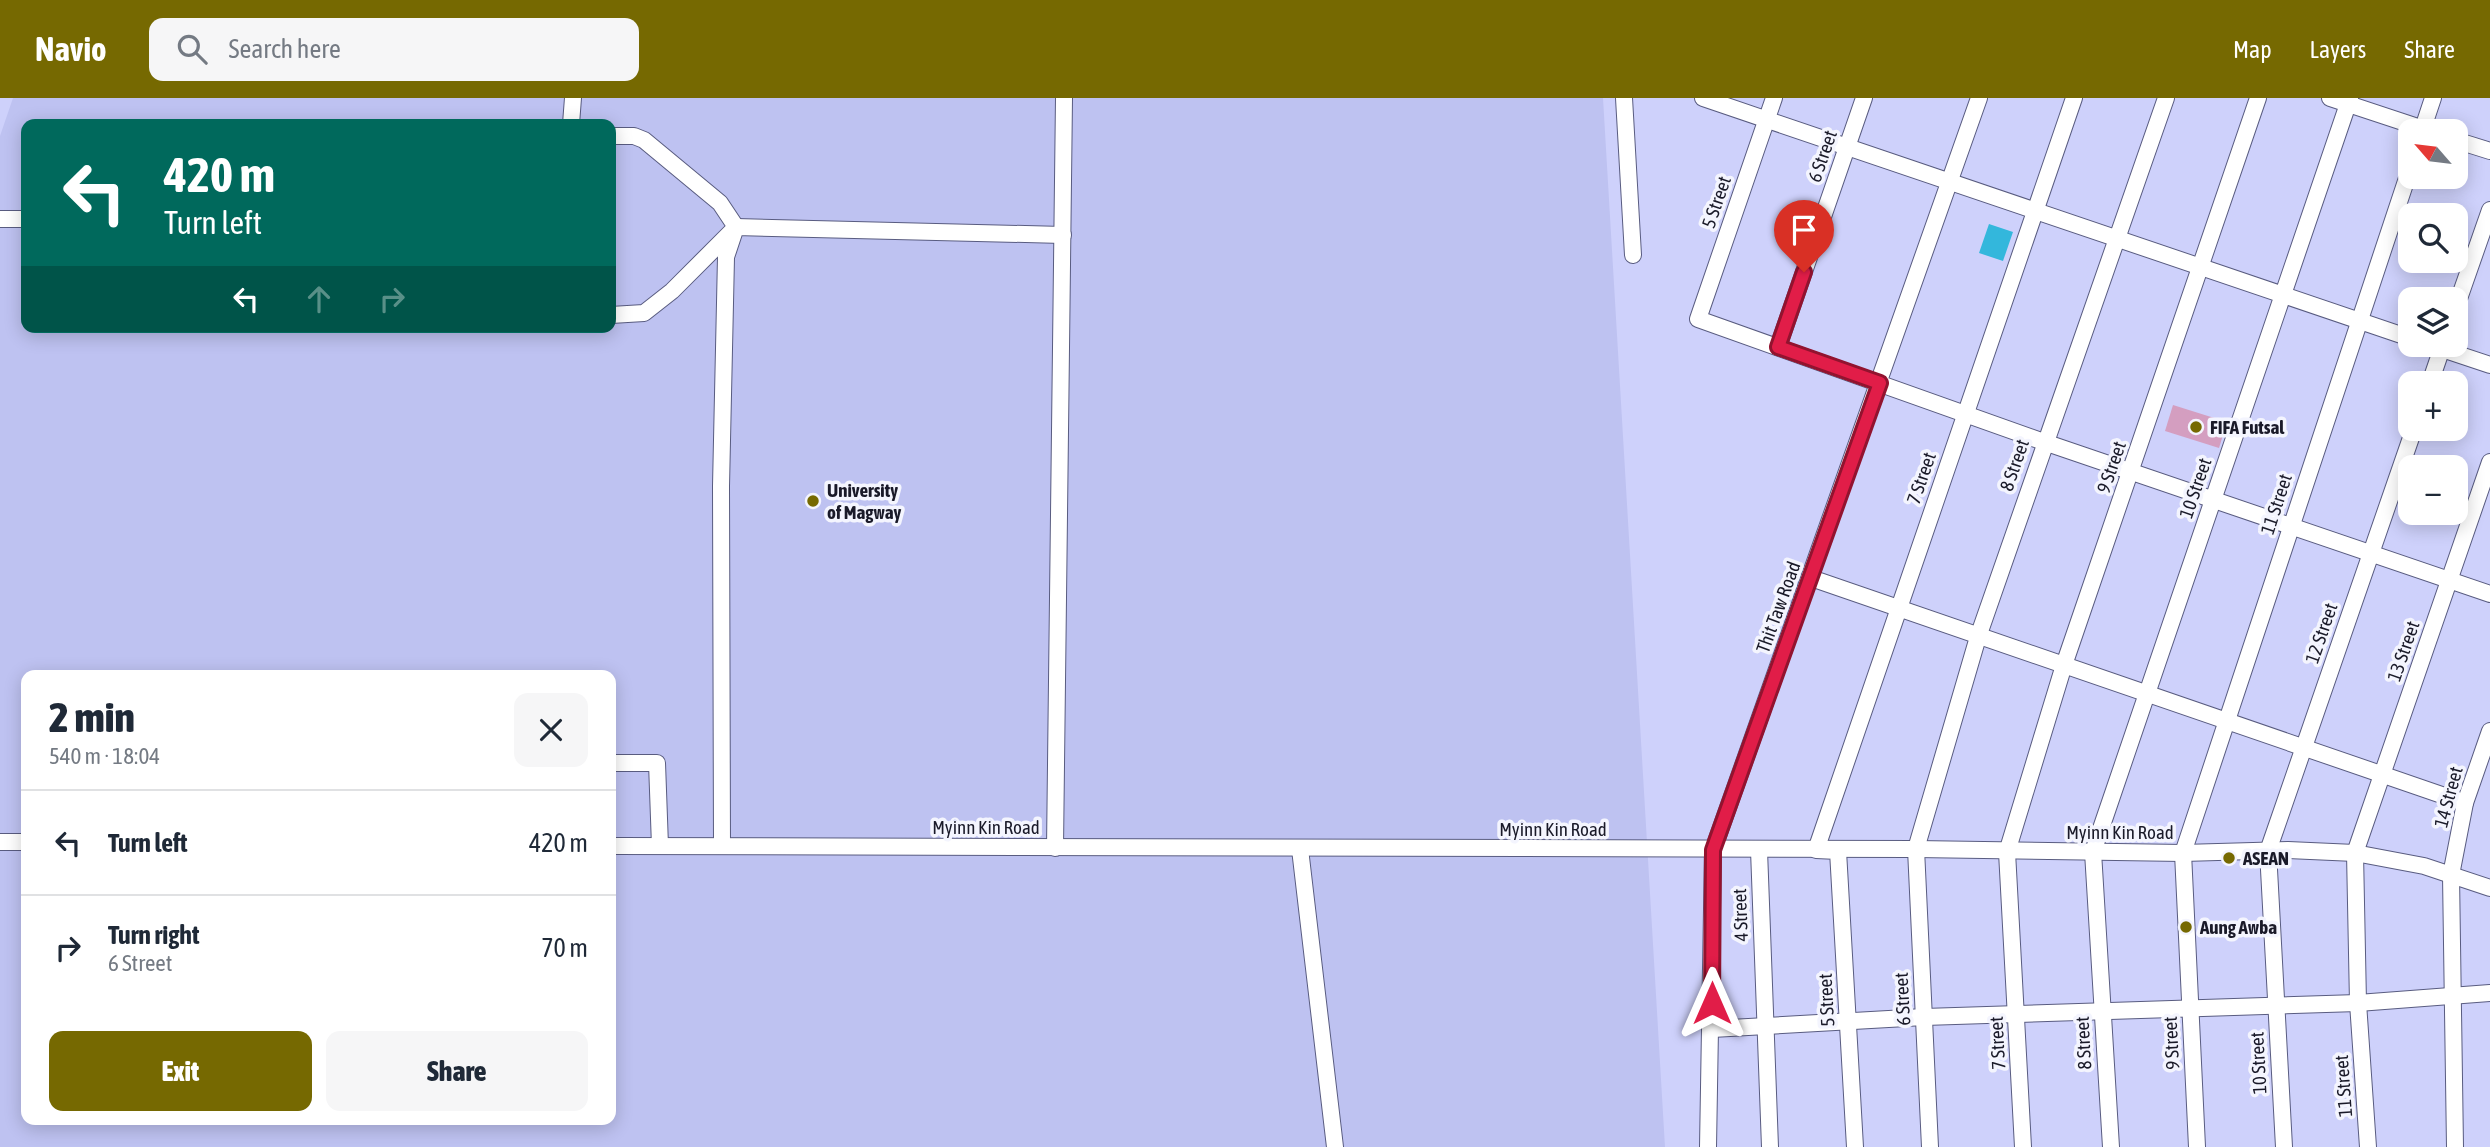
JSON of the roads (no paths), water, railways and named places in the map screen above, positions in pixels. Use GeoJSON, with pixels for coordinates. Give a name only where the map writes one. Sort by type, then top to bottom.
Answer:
{"type":"FeatureCollection","features":[{"type":"Feature","properties":{"kind":"street"},"geometry":{"type":"LineString","coordinates":[[571,119],[573,98]]}},
{"type":"Feature","properties":{"kind":"street"},"geometry":{"type":"LineString","coordinates":[[1055,848],[1064,98]]}},
{"type":"Feature","properties":{"kind":"street"},"geometry":{"type":"LineString","coordinates":[[1625,98],[1633,255]]}},
{"type":"Feature","properties":{"kind":"street"},"geometry":{"type":"LineString","coordinates":[[1703,98],[2398,334]]}},
{"type":"Feature","properties":{"kind":"street","name":"5 Street"},"geometry":{"type":"LineString","coordinates":[[1774,98],[1698,319],[1778,347]]}},
{"type":"Feature","properties":{"kind":"street","name":"6 Street"},"geometry":{"type":"LineString","coordinates":[[1778,347],[1864,98]]}},
{"type":"Feature","properties":{"kind":"street","name":"Thit Taw Road"},"geometry":{"type":"LineString","coordinates":[[1708,1147],[1713,850],[1979,98]]}},
{"type":"Feature","properties":{"kind":"street","name":"7 Street"},"geometry":{"type":"LineString","coordinates":[[1816,850],[2074,98]]}},
{"type":"Feature","properties":{"kind":"street","name":"8 Street"},"geometry":{"type":"LineString","coordinates":[[1916,849],[1978,637],[2044,442],[2119,240],[2165,98]]}},
{"type":"Feature","properties":{"kind":"street","name":"9 Street"},"geometry":{"type":"LineString","coordinates":[[2007,852],[2064,665],[2258,98]]}},
{"type":"Feature","properties":{"kind":"street"},"geometry":{"type":"LineString","coordinates":[[2330,98],[2349,101],[2398,120]]}},
{"type":"Feature","properties":{"kind":"street"},"geometry":{"type":"LineString","coordinates":[[2428,119],[2433,98]]}},
{"type":"Feature","properties":{"kind":"street","name":"10 Street"},"geometry":{"type":"LineString","coordinates":[[2093,852],[2349,101]]}},
{"type":"Feature","properties":{"kind":"street"},"geometry":{"type":"LineString","coordinates":[[616,136],[634,136],[644,140],[720,203],[736,227]]}},
{"type":"Feature","properties":{"kind":"street"},"geometry":{"type":"LineString","coordinates":[[2468,144],[2490,151]]}},
{"type":"Feature","properties":{"kind":"street","name":"11 Street"},"geometry":{"type":"LineString","coordinates":[[2183,853],[2403,189]]}},
{"type":"Feature","properties":{"kind":"street"},"geometry":{"type":"LineString","coordinates":[[2463,287],[2490,210]]}},
{"type":"Feature","properties":{"kind":"street"},"geometry":{"type":"LineString","coordinates":[[0,219],[21,219]]}},
{"type":"Feature","properties":{"kind":"street"},"geometry":{"type":"LineString","coordinates":[[616,315],[644,313],[672,290],[736,227],[1063,235]]}},
{"type":"Feature","properties":{"kind":"street"},"geometry":{"type":"LineString","coordinates":[[723,846],[722,486],[726,257],[736,227]]}},
{"type":"Feature","properties":{"kind":"street"},"geometry":{"type":"LineString","coordinates":[[1778,347],[2044,442],[2490,594]]}},
{"type":"Feature","properties":{"kind":"street"},"geometry":{"type":"LineString","coordinates":[[2468,357],[2490,365]]}},
{"type":"Feature","properties":{"kind":"street","name":"12 Street"},"geometry":{"type":"LineString","coordinates":[[2268,851],[2410,441]]}},
{"type":"Feature","properties":{"kind":"street","name":"13 Street"},"geometry":{"type":"LineString","coordinates":[[2355,853],[2490,462]]}},
{"type":"Feature","properties":{"kind":"street"},"geometry":{"type":"LineString","coordinates":[[1811,578],[2465,803]]}},
{"type":"Feature","properties":{"kind":"street","name":"14 Street"},"geometry":{"type":"LineString","coordinates":[[2451,875],[2465,803],[2490,731]]}},
{"type":"Feature","properties":{"kind":"street"},"geometry":{"type":"LineString","coordinates":[[616,763],[657,763],[660,846]]}},
{"type":"Feature","properties":{"kind":"street"},"geometry":{"type":"LineString","coordinates":[[0,842],[21,842]]}},
{"type":"Feature","properties":{"kind":"street","name":"Myinn Kin Road"},"geometry":{"type":"LineString","coordinates":[[616,846],[1916,849],[2183,853],[2268,851],[2355,853],[2424,866],[2490,888]]}},
{"type":"Feature","properties":{"kind":"street"},"geometry":{"type":"LineString","coordinates":[[1300,849],[1335,1147]]}},
{"type":"Feature","properties":{"kind":"street","name":"6 Street"},"geometry":{"type":"LineString","coordinates":[[1916,849],[1930,1147]]}},
{"type":"Feature","properties":{"kind":"street","name":"4 Street"},"geometry":{"type":"LineString","coordinates":[[1759,850],[1770,1147]]}},
{"type":"Feature","properties":{"kind":"street","name":"5 Street"},"geometry":{"type":"LineString","coordinates":[[1839,850],[1855,1147]]}},
{"type":"Feature","properties":{"kind":"street","name":"10 Street"},"geometry":{"type":"LineString","coordinates":[[2268,851],[2284,1147]]}},
{"type":"Feature","properties":{"kind":"street","name":"7 Street"},"geometry":{"type":"LineString","coordinates":[[2007,852],[2024,1147]]}},
{"type":"Feature","properties":{"kind":"street","name":"8 Street"},"geometry":{"type":"LineString","coordinates":[[2093,852],[2111,1147]]}},
{"type":"Feature","properties":{"kind":"street","name":"9 Street"},"geometry":{"type":"LineString","coordinates":[[2183,853],[2197,1147]]}},
{"type":"Feature","properties":{"kind":"street","name":"11 Street"},"geometry":{"type":"LineString","coordinates":[[2355,853],[2358,1003],[2368,1147]]}},
{"type":"Feature","properties":{"kind":"street"},"geometry":{"type":"LineString","coordinates":[[2451,875],[2455,1147]]}},
{"type":"Feature","properties":{"kind":"street"},"geometry":{"type":"LineString","coordinates":[[1712,1029],[1924,1017],[2358,1003],[2490,993]]}},
{"type":"Feature","properties":{"kind":"place","name":"FIFA Futsal"},"geometry":{"type":"Point","coordinates":[2196,427]}},
{"type":"Feature","properties":{"kind":"place","name":"University of Magway"},"geometry":{"type":"Point","coordinates":[813,501]}},
{"type":"Feature","properties":{"kind":"place","name":"ASEAN"},"geometry":{"type":"Point","coordinates":[2229,858]}},
{"type":"Feature","properties":{"kind":"place","name":"Aung Awba"},"geometry":{"type":"Point","coordinates":[2186,927]}}]}
